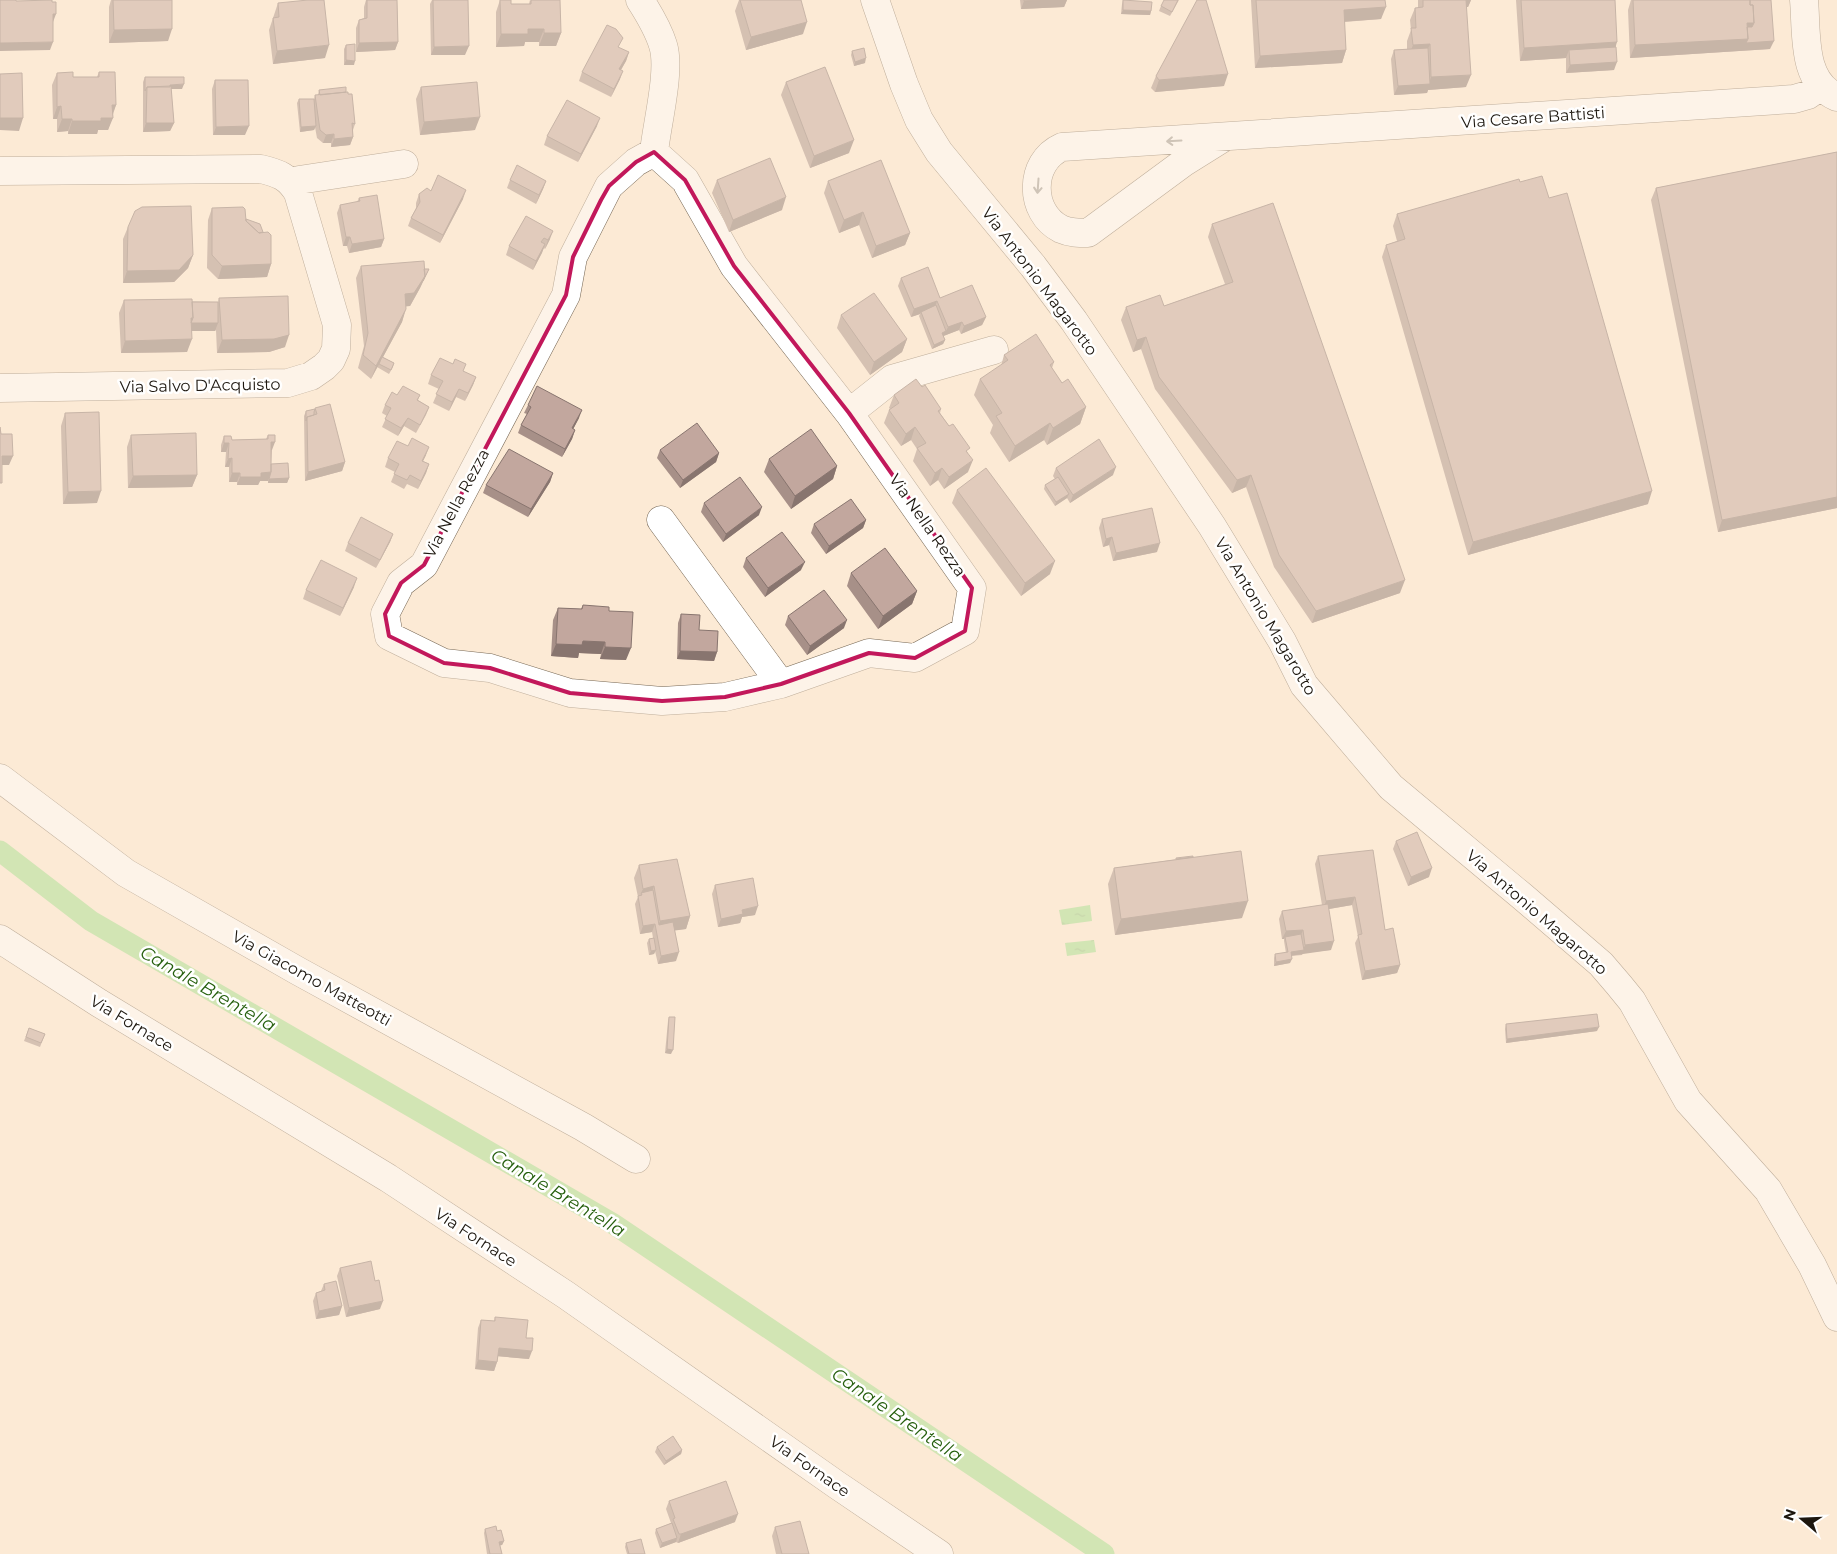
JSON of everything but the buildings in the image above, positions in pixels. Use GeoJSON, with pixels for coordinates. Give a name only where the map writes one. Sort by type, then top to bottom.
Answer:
{"type":"FeatureCollection","features":[{"type":"Feature","properties":{"kind":"street"},"geometry":{"type":"LineString","coordinates":[[640,0],[653,22],[663,46],[665,61],[666,76],[654,152]]}},
{"type":"Feature","properties":{"kind":"street","name":"Via Antonio Magarotto"},"geometry":{"type":"LineString","coordinates":[[875,0],[904,84],[919,120],[939,152],[1033,266],[1074,321],[1212,526],[1282,641],[1304,685],[1391,787],[1601,964],[1619,985],[1632,1001],[1688,1101],[1768,1190],[1812,1266],[1837,1317]]}},
{"type":"Feature","properties":{"kind":"street"},"geometry":{"type":"LineString","coordinates":[[1804,0],[1809,58],[1814,76],[1829,92]]}},
{"type":"Feature","properties":{"kind":"street","name":"Via Cesare Battisti"},"geometry":{"type":"LineString","coordinates":[[1223,138],[1183,163],[1088,233],[1072,232],[1060,228],[1048,219],[1037,197],[1040,166],[1049,153],[1062,147],[1794,100],[1829,92]]}},
{"type":"Feature","properties":{"kind":"street","name":"Via Nella Rezza"},"geometry":{"type":"LineString","coordinates":[[654,152],[685,180],[734,266],[849,413],[972,588],[966,631],[914,658],[869,653],[780,684],[725,697],[662,701],[570,693],[490,668],[444,663],[389,636],[385,614],[401,583],[424,566],[566,295],[573,257],[601,200],[609,186],[636,162],[654,152]]}},
{"type":"Feature","properties":{"kind":"street"},"geometry":{"type":"LineString","coordinates":[[0,171],[261,169],[277,173],[293,184],[299,180],[404,164]]}},
{"type":"Feature","properties":{"kind":"street","name":"Via Salvo D'Acquisto"},"geometry":{"type":"LineString","coordinates":[[0,388],[288,383],[311,376],[331,360],[336,349],[337,325],[298,193],[293,184]]}},
{"type":"Feature","properties":{"kind":"street"},"geometry":{"type":"LineString","coordinates":[[849,413],[892,379],[994,350]]}},
{"type":"Feature","properties":{"kind":"street"},"geometry":{"type":"LineString","coordinates":[[661,520],[780,684]]}},
{"type":"Feature","properties":{"kind":"street","name":"Via Giacomo Matteotti"},"geometry":{"type":"LineString","coordinates":[[0,778],[126,873],[298,972],[583,1127],[636,1159]]}},
{"type":"Feature","properties":{"kind":"street","name":"Via Fornace"},"geometry":{"type":"LineString","coordinates":[[0,939],[99,1003],[396,1183],[566,1295],[939,1554]]}},
{"type":"Feature","properties":{"kind":"highlighted area"},"geometry":{"type":"Polygon","coordinates":[[[654,152],[685,180],[734,266],[849,413],[972,588],[965,631],[915,658],[869,653],[781,684],[725,697],[662,701],[570,693],[490,668],[444,663],[389,636],[385,614],[401,583],[424,565],[566,295],[573,257],[601,200],[609,186],[636,162],[654,152]]]}},
{"type":"Feature","properties":{"kind":"water"},"geometry":{"type":"Polygon","coordinates":[[[1090,905],[1092,921],[1062,925],[1059,910],[1090,905]]]}},
{"type":"Feature","properties":{"kind":"water"},"geometry":{"type":"Polygon","coordinates":[[[1094,940],[1096,952],[1067,956],[1065,943],[1094,940]]]}},
{"type":"Feature","properties":{"kind":"waterway","name":"Canale Brentella"},"geometry":{"type":"LineString","coordinates":[[0,851],[91,921],[612,1223],[1104,1554]]}}]}
